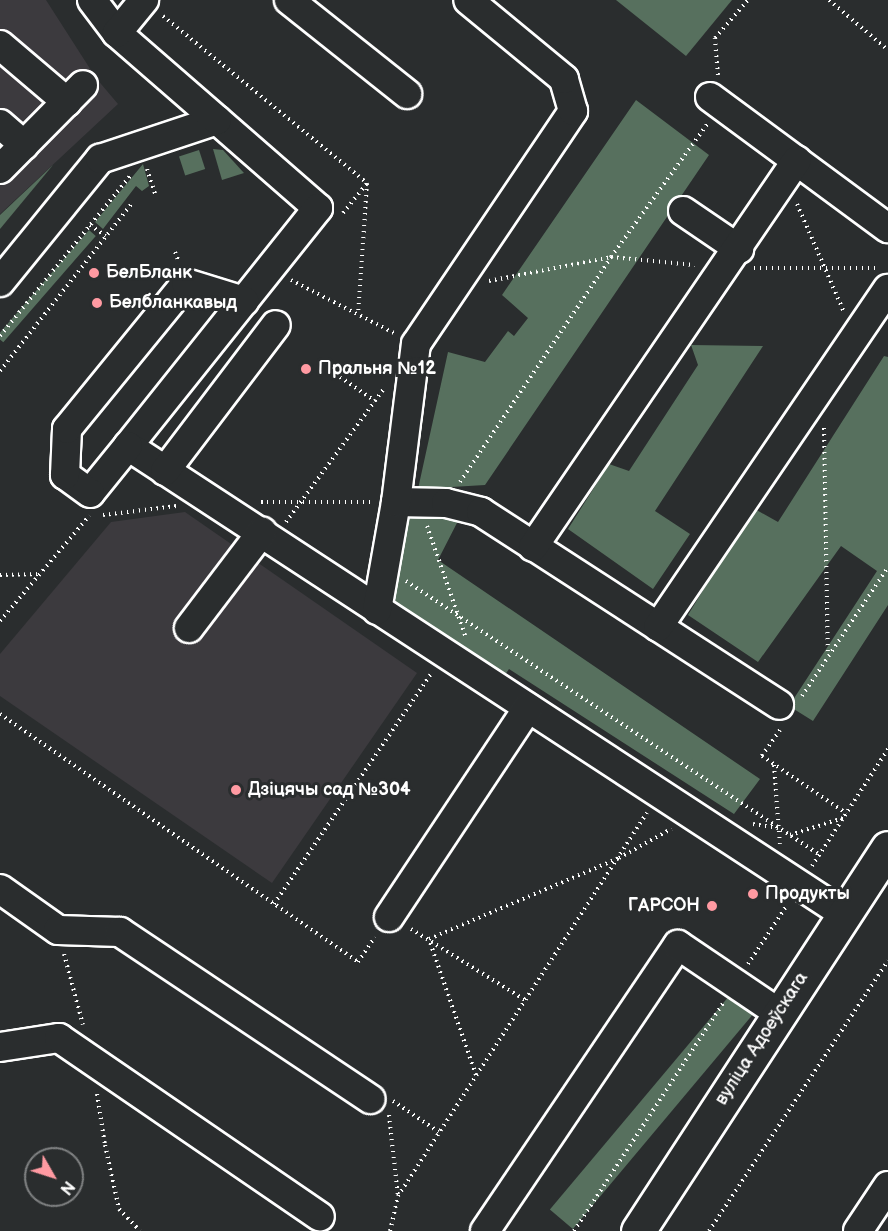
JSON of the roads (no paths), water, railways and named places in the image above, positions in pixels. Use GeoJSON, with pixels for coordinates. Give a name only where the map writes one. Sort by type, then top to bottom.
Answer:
{"type":"FeatureCollection","features":[{"type":"Feature","properties":{"kind":"main road","name":"вуліца Адоеўскага"},"geometry":{"type":"LineString","coordinates":[[638,1231],[888,849]]}},
{"type":"Feature","properties":{"kind":"lane"},"geometry":{"type":"LineString","coordinates":[[92,0],[117,33],[318,208],[244,301],[90,493],[65,475],[67,429],[186,283],[244,301]]}},
{"type":"Feature","properties":{"kind":"lane"},"geometry":{"type":"LineString","coordinates":[[117,33],[144,0]]}},
{"type":"Feature","properties":{"kind":"lane"},"geometry":{"type":"LineString","coordinates":[[289,0],[406,94]]}},
{"type":"Feature","properties":{"kind":"lane"},"geometry":{"type":"LineString","coordinates":[[377,610],[385,568],[420,503],[417,344],[452,288],[573,111],[564,79],[468,0]]}},
{"type":"Feature","properties":{"kind":"lane"},"geometry":{"type":"LineString","coordinates":[[0,45],[75,93],[0,169]]}},
{"type":"Feature","properties":{"kind":"lane"},"geometry":{"type":"LineString","coordinates":[[716,100],[791,169],[888,228]]}},
{"type":"Feature","properties":{"kind":"lane"},"geometry":{"type":"LineString","coordinates":[[0,282],[100,159],[217,120]]}},
{"type":"Feature","properties":{"kind":"lane"},"geometry":{"type":"LineString","coordinates":[[0,124],[24,145]]}},
{"type":"Feature","properties":{"kind":"lane"},"geometry":{"type":"LineString","coordinates":[[533,547],[791,169]]}},
{"type":"Feature","properties":{"kind":"lane"},"geometry":{"type":"LineString","coordinates":[[683,211],[732,258]]}},
{"type":"Feature","properties":{"kind":"lane"},"geometry":{"type":"LineString","coordinates":[[658,627],[855,337],[884,289]]}},
{"type":"Feature","properties":{"kind":"lane"},"geometry":{"type":"LineString","coordinates":[[165,471],[276,325]]}},
{"type":"Feature","properties":{"kind":"lane"},"geometry":{"type":"LineString","coordinates":[[128,446],[844,914]]}},
{"type":"Feature","properties":{"kind":"lane"},"geometry":{"type":"LineString","coordinates":[[420,503],[481,513],[787,711]]}},
{"type":"Feature","properties":{"kind":"lane"},"geometry":{"type":"LineString","coordinates":[[189,628],[267,535]]}},
{"type":"Feature","properties":{"kind":"lane"},"geometry":{"type":"LineString","coordinates":[[388,917],[528,708]]}},
{"type":"Feature","properties":{"kind":"lane"},"geometry":{"type":"LineString","coordinates":[[0,889],[58,930],[120,932],[378,1098]]}},
{"type":"Feature","properties":{"kind":"lane"},"geometry":{"type":"LineString","coordinates":[[485,1231],[678,945],[779,1013]]}},
{"type":"Feature","properties":{"kind":"lane"},"geometry":{"type":"LineString","coordinates":[[0,1047],[59,1038],[320,1217]]}},
{"type":"Feature","properties":{"kind":"lane"},"geometry":{"type":"LineString","coordinates":[[858,1231],[888,1186]]}},
{"type":"Feature","properties":{"kind":"place","name":"БелБланк"},"geometry":{"type":"Point","coordinates":[94,273]}},
{"type":"Feature","properties":{"kind":"place","name":"Белбланкавыд"},"geometry":{"type":"Point","coordinates":[97,303]}},
{"type":"Feature","properties":{"kind":"place","name":"Пральня №12"},"geometry":{"type":"Point","coordinates":[306,369]}},
{"type":"Feature","properties":{"kind":"place","name":"Дзіцячы сад №304"},"geometry":{"type":"Point","coordinates":[236,790]}},
{"type":"Feature","properties":{"kind":"place","name":"Продукты"},"geometry":{"type":"Point","coordinates":[753,894]}},
{"type":"Feature","properties":{"kind":"place","name":"ГАРСОН"},"geometry":{"type":"Point","coordinates":[712,906]}}]}
